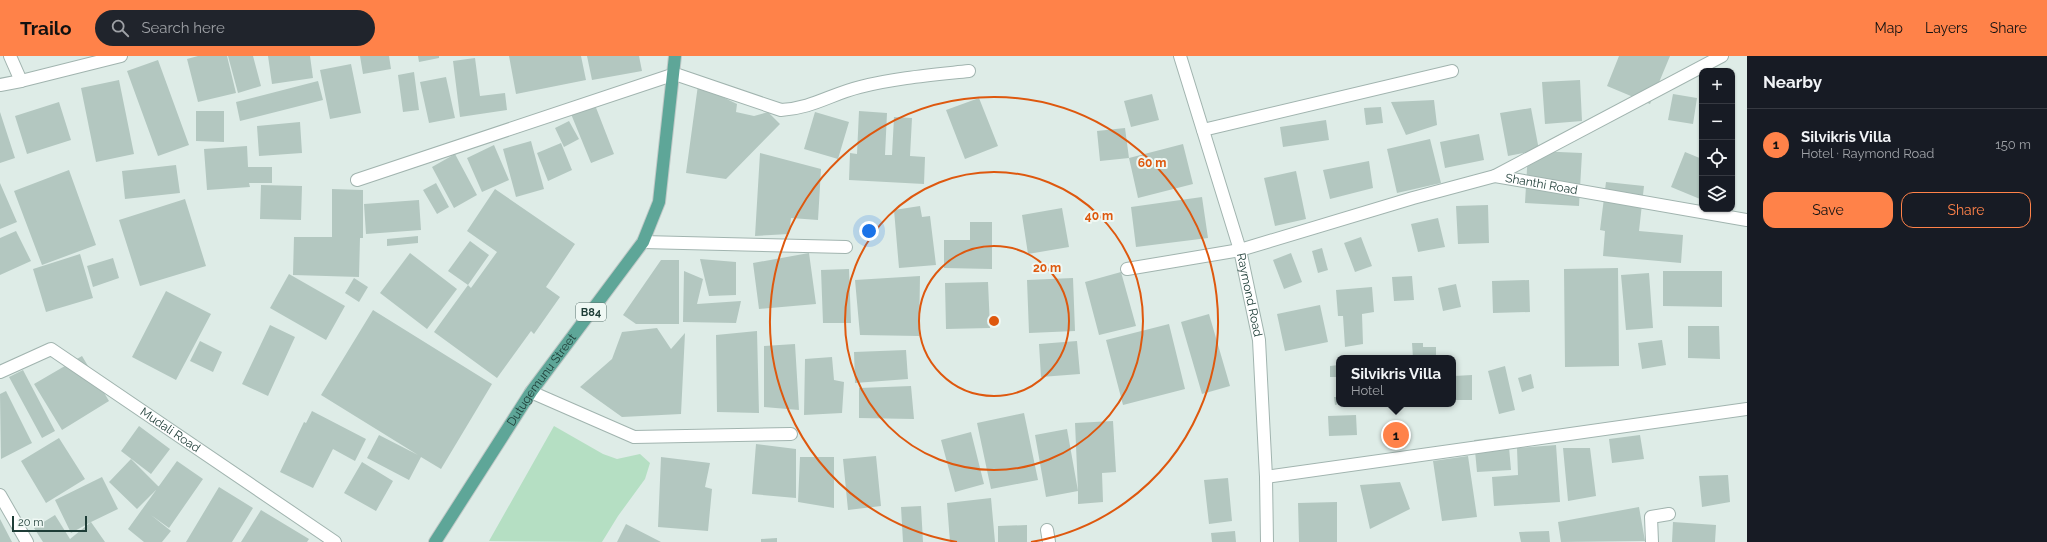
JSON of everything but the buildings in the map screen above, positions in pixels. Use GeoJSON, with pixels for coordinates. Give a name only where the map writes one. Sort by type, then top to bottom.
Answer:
{"type":"FeatureCollection","features":[{"type":"Feature","properties":{"kind":"main road","name":"Dutugemunu Street"},"geometry":{"type":"LineString","coordinates":[[436,542],[531,392],[643,242],[659,202],[675,74],[675,56]]}},
{"type":"Feature","properties":{"kind":"street"},"geometry":{"type":"LineString","coordinates":[[10,56],[21,81]]}},
{"type":"Feature","properties":{"kind":"street"},"geometry":{"type":"LineString","coordinates":[[0,85],[121,56]]}},
{"type":"Feature","properties":{"kind":"street","name":"Raymond Road"},"geometry":{"type":"LineString","coordinates":[[1180,56],[1240,250],[1259,340],[1266,477],[1267,542]]}},
{"type":"Feature","properties":{"kind":"street","name":"Shanthi Road"},"geometry":{"type":"LineString","coordinates":[[1495,176],[1722,56]]}},
{"type":"Feature","properties":{"kind":"street"},"geometry":{"type":"LineString","coordinates":[[357,180],[675,74],[703,82],[781,110],[798,109],[812,105],[858,87],[898,79],[969,71]]}},
{"type":"Feature","properties":{"kind":"street"},"geometry":{"type":"LineString","coordinates":[[1203,130],[1452,71]]}},
{"type":"Feature","properties":{"kind":"street"},"geometry":{"type":"LineString","coordinates":[[1128,269],[1240,250],[1413,198],[1495,176]]}},
{"type":"Feature","properties":{"kind":"street","name":"Shanthi Road"},"geometry":{"type":"LineString","coordinates":[[1495,176],[1747,220]]}},
{"type":"Feature","properties":{"kind":"street"},"geometry":{"type":"LineString","coordinates":[[643,242],[846,247]]}},
{"type":"Feature","properties":{"kind":"street","name":"Mudali Road"},"geometry":{"type":"LineString","coordinates":[[0,372],[51,349],[335,542]]}},
{"type":"Feature","properties":{"kind":"street"},"geometry":{"type":"LineString","coordinates":[[531,392],[634,437],[791,434]]}},
{"type":"Feature","properties":{"kind":"street"},"geometry":{"type":"LineString","coordinates":[[1266,477],[1747,409]]}},
{"type":"Feature","properties":{"kind":"street"},"geometry":{"type":"LineString","coordinates":[[0,495],[27,542]]}},
{"type":"Feature","properties":{"kind":"street"},"geometry":{"type":"LineString","coordinates":[[1652,542],[1652,518],[1669,514]]}},
{"type":"Feature","properties":{"kind":"green space"},"geometry":{"type":"Polygon","coordinates":[[[554,426],[603,454],[617,459],[640,454],[650,463],[645,479],[618,516],[602,542],[489,541],[554,426]]]}},
{"type":"Feature","properties":{"kind":"place","name":"Silvikris Villa"},"geometry":{"type":"Point","coordinates":[1396,435]}}]}
